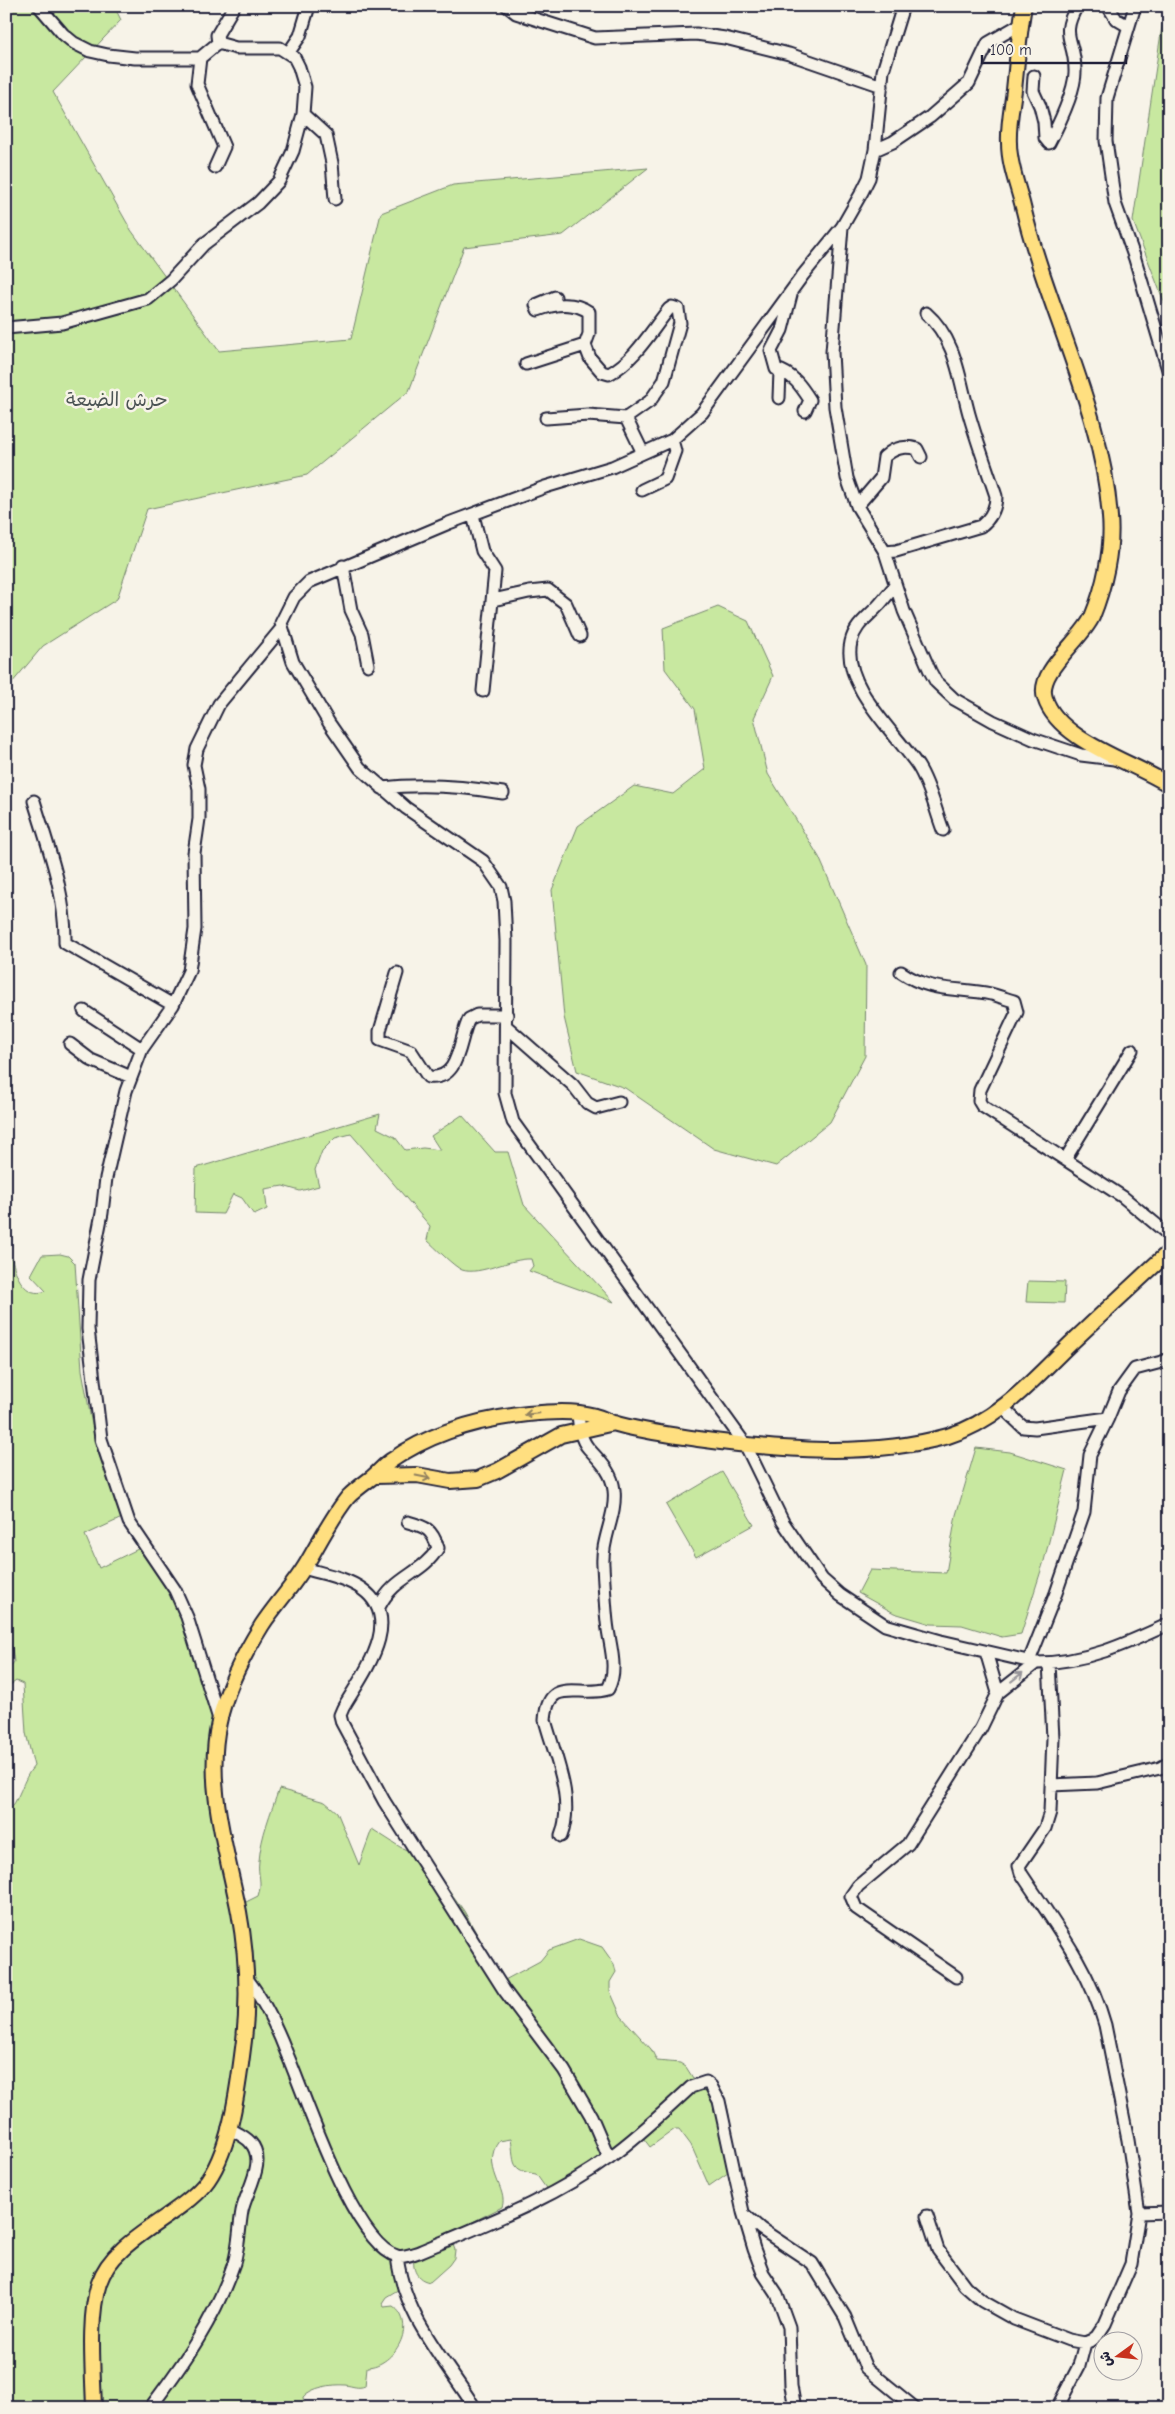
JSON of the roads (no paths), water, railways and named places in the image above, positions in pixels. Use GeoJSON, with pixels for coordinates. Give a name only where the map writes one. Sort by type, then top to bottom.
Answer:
{"type":"FeatureCollection","features":[{"type":"Feature","properties":{"kind":"main road"},"geometry":{"type":"LineString","coordinates":[[1024,6],[1010,129],[1011,161],[1030,236],[1082,383],[1100,443],[1111,520],[1107,559],[1097,604],[1091,620],[1050,672],[1044,682],[1043,691],[1051,710],[1062,724],[1079,737],[1153,775],[1169,786]]}},
{"type":"Feature","properties":{"kind":"main road"},"geometry":{"type":"LineString","coordinates":[[94,2408],[94,2326],[100,2280],[113,2258],[202,2187],[216,2164],[228,2128],[242,2062],[247,2020],[248,1980],[239,1914],[222,1839],[217,1794],[214,1752],[219,1719],[230,1686],[261,1626],[304,1568],[344,1502],[355,1490],[375,1476],[390,1461],[415,1445],[436,1436],[496,1418],[558,1412],[596,1416],[614,1423],[696,1439],[774,1447],[860,1449],[897,1445],[945,1436],[969,1428],[1002,1407],[1169,1252]]}},
{"type":"Feature","properties":{"kind":"main road"},"geometry":{"type":"LineString","coordinates":[[558,1412],[561,1435]]}},
{"type":"Feature","properties":{"kind":"main road"},"geometry":{"type":"LineString","coordinates":[[375,1476],[417,1475],[450,1481],[478,1479],[498,1471],[561,1435],[614,1423]]}},
{"type":"Feature","properties":{"kind":"street"},"geometry":{"type":"LineString","coordinates":[[39,6],[63,34],[90,51],[135,58],[200,58],[218,43]]}},
{"type":"Feature","properties":{"kind":"street"},"geometry":{"type":"LineString","coordinates":[[218,43],[217,35],[234,6]]}},
{"type":"Feature","properties":{"kind":"street"},"geometry":{"type":"LineString","coordinates":[[289,52],[300,36],[309,6]]}},
{"type":"Feature","properties":{"kind":"street"},"geometry":{"type":"LineString","coordinates":[[507,6],[516,13],[595,38],[696,34],[749,43],[798,57],[882,86]]}},
{"type":"Feature","properties":{"kind":"street"},"geometry":{"type":"LineString","coordinates":[[219,1719],[187,1617],[176,1590],[129,1522],[104,1450],[98,1418],[88,1329],[89,1280],[112,1149],[131,1077],[142,1049],[173,1005],[189,971],[195,930],[194,853],[200,802],[194,765],[197,749],[219,704],[281,629],[288,606],[309,582],[343,566],[545,487],[612,467],[672,440],[702,413],[793,289],[842,227],[869,178],[875,150],[883,72],[903,6]]}},
{"type":"Feature","properties":{"kind":"street"},"geometry":{"type":"LineString","coordinates":[[1034,76],[1034,91],[1044,122],[1045,138],[1049,143],[1070,94],[1075,70],[1066,29],[1077,6]]}},
{"type":"Feature","properties":{"kind":"street"},"geometry":{"type":"LineString","coordinates":[[1108,6],[1116,19],[1128,26]]}},
{"type":"Feature","properties":{"kind":"street"},"geometry":{"type":"LineString","coordinates":[[1135,6],[1107,98],[1106,141],[1108,162],[1120,222],[1135,259],[1169,373]]}},
{"type":"Feature","properties":{"kind":"street"},"geometry":{"type":"LineString","coordinates":[[875,150],[894,142],[930,117],[969,83],[988,43],[1021,24]]}},
{"type":"Feature","properties":{"kind":"street"},"geometry":{"type":"LineString","coordinates":[[6,328],[62,323],[148,299],[171,280],[204,244],[258,203],[279,181],[299,135],[303,114],[305,87],[299,67],[289,52],[272,47],[236,48],[218,43]]}},
{"type":"Feature","properties":{"kind":"street"},"geometry":{"type":"LineString","coordinates":[[200,58],[197,84],[224,147],[215,167]]}},
{"type":"Feature","properties":{"kind":"street"},"geometry":{"type":"LineString","coordinates":[[303,114],[326,135],[332,163],[335,199]]}},
{"type":"Feature","properties":{"kind":"street"},"geometry":{"type":"LineString","coordinates":[[842,227],[832,352],[835,407],[847,478],[857,506],[885,552],[895,586],[930,671],[936,682],[954,699],[993,721],[1033,739],[1081,755],[1121,760]]}},
{"type":"Feature","properties":{"kind":"street"},"geometry":{"type":"LineString","coordinates":[[793,289],[782,330],[772,352],[776,370],[787,372],[800,384],[810,400],[805,411]]}},
{"type":"Feature","properties":{"kind":"street"},"geometry":{"type":"LineString","coordinates":[[526,364],[584,345],[589,334],[589,312],[580,306],[563,304],[538,310],[536,305],[555,297]]}},
{"type":"Feature","properties":{"kind":"street"},"geometry":{"type":"LineString","coordinates":[[546,418],[588,415],[626,418],[650,401],[664,381],[680,323],[678,309],[672,307],[669,309],[652,329],[638,351],[609,374],[602,372],[590,358],[584,345]]}},
{"type":"Feature","properties":{"kind":"street"},"geometry":{"type":"LineString","coordinates":[[885,552],[896,551],[981,526],[990,518],[996,503],[996,496],[969,414],[948,340],[939,325],[926,313]]}},
{"type":"Feature","properties":{"kind":"street"},"geometry":{"type":"LineString","coordinates":[[779,398],[780,370]]}},
{"type":"Feature","properties":{"kind":"street"},"geometry":{"type":"LineString","coordinates":[[626,418],[643,453]]}},
{"type":"Feature","properties":{"kind":"street"},"geometry":{"type":"LineString","coordinates":[[642,490],[665,479],[675,452],[672,440]]}},
{"type":"Feature","properties":{"kind":"street"},"geometry":{"type":"LineString","coordinates":[[857,506],[881,478],[884,457],[893,449],[909,446],[917,449],[921,457]]}},
{"type":"Feature","properties":{"kind":"street"},"geometry":{"type":"LineString","coordinates":[[473,515],[482,551],[495,571],[484,691]]}},
{"type":"Feature","properties":{"kind":"street"},"geometry":{"type":"LineString","coordinates":[[343,566],[351,610],[362,634],[368,665]]}},
{"type":"Feature","properties":{"kind":"street"},"geometry":{"type":"LineString","coordinates":[[895,586],[878,607],[856,628],[850,643],[851,665],[872,707],[918,766],[943,830]]}},
{"type":"Feature","properties":{"kind":"street"},"geometry":{"type":"LineString","coordinates":[[493,600],[548,590],[566,604],[580,636]]}},
{"type":"Feature","properties":{"kind":"street"},"geometry":{"type":"LineString","coordinates":[[281,629],[293,662],[329,723],[360,768],[413,813],[483,861],[501,887],[504,901],[506,941],[507,1021],[505,1093],[513,1122],[744,1444],[783,1522],[806,1559],[822,1579],[834,1590],[885,1625],[986,1652],[1032,1662],[1049,1663],[1098,1654],[1169,1624]]}},
{"type":"Feature","properties":{"kind":"street"},"geometry":{"type":"LineString","coordinates":[[382,788],[407,785],[454,785],[503,793]]}},
{"type":"Feature","properties":{"kind":"street"},"geometry":{"type":"LineString","coordinates":[[34,801],[56,871],[65,926],[65,943],[173,1005]]}},
{"type":"Feature","properties":{"kind":"street"},"geometry":{"type":"LineString","coordinates":[[901,972],[912,980],[935,988],[991,994],[1014,1001],[1016,1012],[980,1090],[979,1101],[987,1110],[1066,1158],[1123,1197],[1169,1235]]}},
{"type":"Feature","properties":{"kind":"street"},"geometry":{"type":"LineString","coordinates":[[398,973],[380,1031],[380,1040],[410,1052],[428,1077],[442,1076],[451,1070],[469,1018],[477,1015],[507,1021],[573,1086],[587,1103],[596,1108],[619,1102]]}},
{"type":"Feature","properties":{"kind":"street"},"geometry":{"type":"LineString","coordinates":[[84,1011],[142,1049]]}},
{"type":"Feature","properties":{"kind":"street"},"geometry":{"type":"LineString","coordinates":[[70,1044],[90,1060],[131,1077]]}},
{"type":"Feature","properties":{"kind":"street"},"geometry":{"type":"LineString","coordinates":[[1066,1158],[1132,1050]]}},
{"type":"Feature","properties":{"kind":"street"},"geometry":{"type":"LineString","coordinates":[[956,1977],[856,1908],[851,1896],[858,1886],[901,1851],[914,1836],[981,1728],[998,1693],[1032,1662],[1079,1521],[1084,1512],[1090,1455],[1119,1391],[1135,1369],[1169,1360]]}},
{"type":"Feature","properties":{"kind":"street"},"geometry":{"type":"LineString","coordinates":[[1002,1407],[1023,1427],[1035,1428],[1108,1418]]}},
{"type":"Feature","properties":{"kind":"street"},"geometry":{"type":"LineString","coordinates":[[561,1836],[567,1821],[567,1805],[545,1720],[546,1708],[549,1699],[558,1692],[568,1690],[598,1692],[608,1689],[613,1680],[614,1668],[607,1623],[602,1556],[613,1506],[614,1489],[608,1471],[597,1456],[588,1448],[579,1430],[578,1413]]}},
{"type":"Feature","properties":{"kind":"street"},"geometry":{"type":"LineString","coordinates":[[408,1522],[428,1529],[434,1536],[438,1548],[424,1565],[400,1579],[388,1590],[379,1607],[381,1631],[373,1655],[343,1708],[340,1715],[342,1723],[356,1754],[405,1836],[455,1911],[504,1990],[564,2070],[591,2116],[609,2158]]}},
{"type":"Feature","properties":{"kind":"street"},"geometry":{"type":"LineString","coordinates":[[304,1568],[362,1589],[379,1607]]}},
{"type":"Feature","properties":{"kind":"street"},"geometry":{"type":"LineString","coordinates":[[986,1652],[998,1693]]}},
{"type":"Feature","properties":{"kind":"street"},"geometry":{"type":"LineString","coordinates":[[927,2216],[938,2250],[965,2286],[982,2301],[1033,2328],[1069,2340],[1085,2343],[1092,2340],[1105,2324],[1131,2264],[1139,2213],[1136,2185],[1118,2086],[1099,2003],[1072,1950],[1021,1872],[1019,1866],[1048,1821],[1051,1785],[1052,1712],[1049,1663]]}},
{"type":"Feature","properties":{"kind":"street"},"geometry":{"type":"LineString","coordinates":[[1051,1785],[1097,1783],[1169,1764]]}},
{"type":"Feature","properties":{"kind":"street"},"geometry":{"type":"LineString","coordinates":[[248,1980],[262,2002],[280,2038],[346,2195],[367,2229],[380,2244],[397,2256],[407,2256],[419,2252],[522,2207],[609,2158],[691,2087],[706,2082],[712,2086],[719,2101],[743,2212],[763,2273],[777,2294],[789,2327],[791,2386],[795,2408]]}},
{"type":"Feature","properties":{"kind":"street"},"geometry":{"type":"LineString","coordinates":[[150,2408],[187,2358],[220,2300],[234,2261],[242,2209],[256,2171],[256,2156],[252,2144],[228,2128]]}},
{"type":"Feature","properties":{"kind":"street"},"geometry":{"type":"LineString","coordinates":[[743,2212],[761,2230],[812,2263],[845,2317],[866,2368],[915,2408]]}},
{"type":"Feature","properties":{"kind":"street"},"geometry":{"type":"LineString","coordinates":[[1139,2213],[1169,2212]]}},
{"type":"Feature","properties":{"kind":"street"},"geometry":{"type":"LineString","coordinates":[[397,2256],[400,2280],[415,2318],[474,2408]]}},
{"type":"Feature","properties":{"kind":"street"},"geometry":{"type":"LineString","coordinates":[[1057,2408],[1079,2366],[1085,2343]]}},
{"type":"Feature","properties":{"kind":"park label","name":"حرش الضيعة"},"geometry":{"type":"Point","coordinates":[117,400]}}]}
